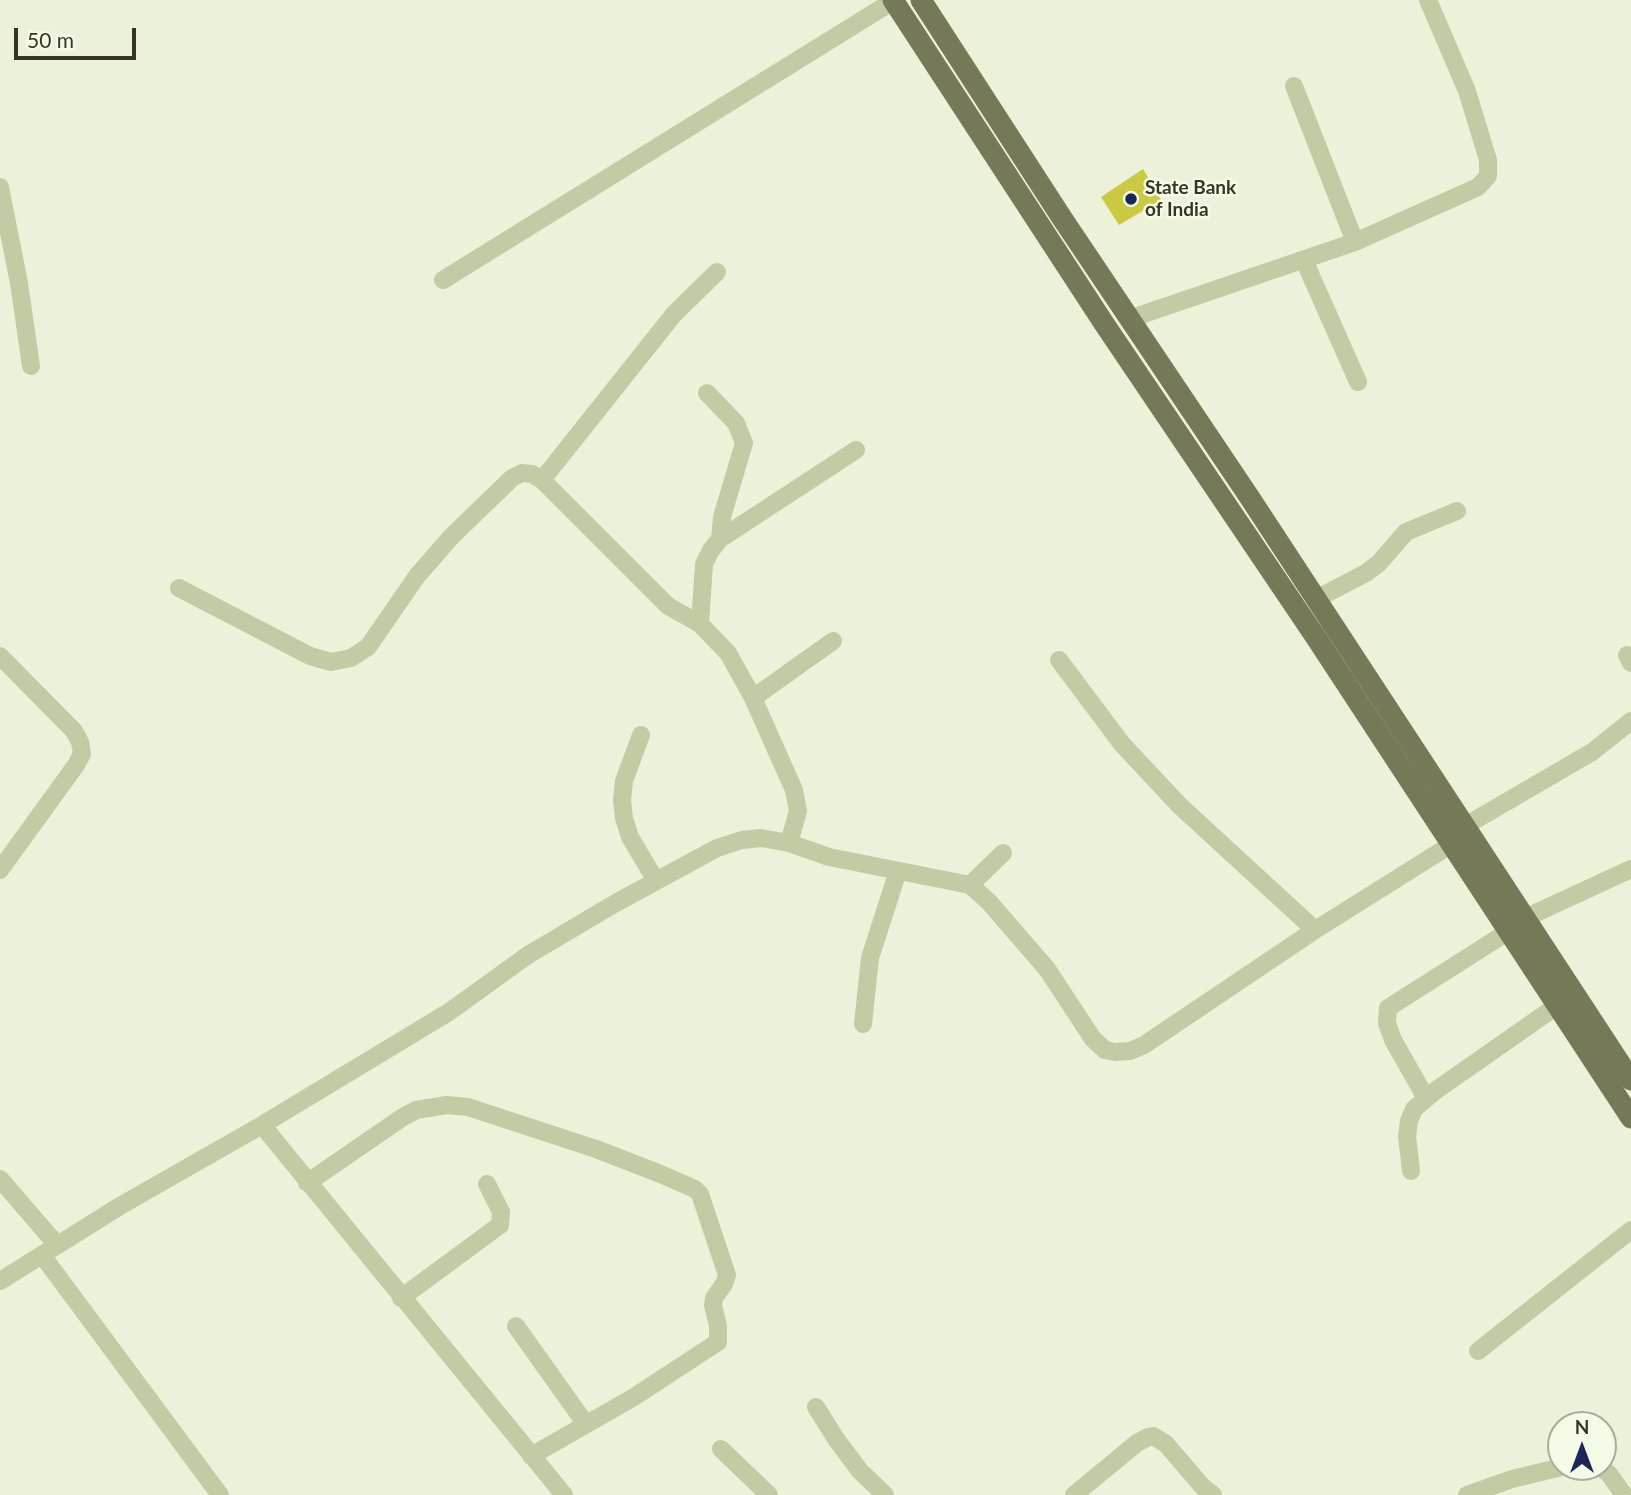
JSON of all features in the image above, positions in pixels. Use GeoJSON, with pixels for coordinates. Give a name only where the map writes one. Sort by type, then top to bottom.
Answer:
{"type":"FeatureCollection","features":[{"type":"Feature","properties":{"kind":"main road"},"geometry":{"type":"LineString","coordinates":[[893,0],[1105,325],[1452,844],[1517,925],[1631,1080]]}},
{"type":"Feature","properties":{"kind":"main road"},"geometry":{"type":"LineString","coordinates":[[921,0],[1465,826],[1558,1004],[1631,1118]]}},
{"type":"Feature","properties":{"kind":"street"},"geometry":{"type":"LineString","coordinates":[[443,280],[893,0]]}},
{"type":"Feature","properties":{"kind":"street"},"geometry":{"type":"LineString","coordinates":[[1129,318],[1355,242],[1478,187],[1488,176],[1488,160],[1467,91],[1428,0]]}},
{"type":"Feature","properties":{"kind":"street"},"geometry":{"type":"LineString","coordinates":[[1294,86],[1355,242]]}},
{"type":"Feature","properties":{"kind":"street"},"geometry":{"type":"LineString","coordinates":[[0,187],[19,283],[31,366]]}},
{"type":"Feature","properties":{"kind":"street"},"geometry":{"type":"LineString","coordinates":[[1304,260],[1358,382]]}},
{"type":"Feature","properties":{"kind":"street"},"geometry":{"type":"LineString","coordinates":[[542,480],[674,314],[717,272]]}},
{"type":"Feature","properties":{"kind":"street"},"geometry":{"type":"LineString","coordinates":[[707,393],[736,423],[744,443],[722,517],[720,538]]}},
{"type":"Feature","properties":{"kind":"street"},"geometry":{"type":"LineString","coordinates":[[700,624],[704,564],[720,538],[856,450]]}},
{"type":"Feature","properties":{"kind":"street"},"geometry":{"type":"LineString","coordinates":[[179,588],[310,656],[331,662],[351,658],[368,647],[417,576],[452,536],[512,478],[522,473],[532,474],[542,480],[668,606],[700,624],[728,653],[794,790],[798,811],[789,843]]}},
{"type":"Feature","properties":{"kind":"street"},"geometry":{"type":"LineString","coordinates":[[1317,599],[1366,573],[1406,532],[1457,512]]}},
{"type":"Feature","properties":{"kind":"street"},"geometry":{"type":"LineString","coordinates":[[752,698],[833,641]]}},
{"type":"Feature","properties":{"kind":"street"},"geometry":{"type":"LineString","coordinates":[[0,656],[74,731],[80,741],[82,754],[0,870]]}},
{"type":"Feature","properties":{"kind":"street"},"geometry":{"type":"LineString","coordinates":[[1059,660],[1122,744],[1170,795],[1315,930]]}},
{"type":"Feature","properties":{"kind":"street"},"geometry":{"type":"LineString","coordinates":[[1465,826],[1592,752],[1631,721]]}},
{"type":"Feature","properties":{"kind":"street"},"geometry":{"type":"LineString","coordinates":[[641,735],[624,781],[622,800],[630,837],[656,881]]}},
{"type":"Feature","properties":{"kind":"street"},"geometry":{"type":"LineString","coordinates":[[0,1281],[120,1206],[262,1125],[449,1012],[528,955],[717,848],[742,840],[761,838],[789,843],[829,857],[970,885],[989,902],[1048,969],[1093,1039],[1105,1050],[1115,1052],[1130,1051],[1144,1045],[1315,930],[1452,844]]}},
{"type":"Feature","properties":{"kind":"street"},"geometry":{"type":"LineString","coordinates":[[970,885],[1003,853]]}},
{"type":"Feature","properties":{"kind":"street"},"geometry":{"type":"LineString","coordinates":[[1426,1098],[1393,1040],[1387,1023],[1388,1008],[1517,925],[1631,869]]}},
{"type":"Feature","properties":{"kind":"street"},"geometry":{"type":"LineString","coordinates":[[863,1024],[870,958],[898,871]]}},
{"type":"Feature","properties":{"kind":"street"},"geometry":{"type":"LineString","coordinates":[[1411,1171],[1407,1136],[1414,1109],[1558,1004]]}},
{"type":"Feature","properties":{"kind":"street"},"geometry":{"type":"LineString","coordinates":[[307,1183],[403,1117],[416,1110],[447,1105],[468,1107],[596,1149],[695,1189],[700,1194],[727,1275],[713,1305],[719,1326],[718,1342],[634,1397],[531,1456]]}},
{"type":"Feature","properties":{"kind":"street"},"geometry":{"type":"LineString","coordinates":[[262,1125],[564,1495]]}},
{"type":"Feature","properties":{"kind":"street"},"geometry":{"type":"LineString","coordinates":[[0,1179],[220,1495]]}},
{"type":"Feature","properties":{"kind":"street"},"geometry":{"type":"LineString","coordinates":[[401,1298],[500,1225],[501,1213],[486,1184]]}},
{"type":"Feature","properties":{"kind":"street"},"geometry":{"type":"LineString","coordinates":[[1478,1351],[1631,1230]]}},
{"type":"Feature","properties":{"kind":"street"},"geometry":{"type":"LineString","coordinates":[[516,1326],[585,1423]]}},
{"type":"Feature","properties":{"kind":"street"},"geometry":{"type":"LineString","coordinates":[[816,1407],[860,1471],[885,1495]]}},
{"type":"Feature","properties":{"kind":"street"},"geometry":{"type":"LineString","coordinates":[[1074,1495],[1137,1443],[1153,1436],[1166,1444],[1213,1495]]}},
{"type":"Feature","properties":{"kind":"street"},"geometry":{"type":"LineString","coordinates":[[721,1449],[769,1495]]}},
{"type":"Feature","properties":{"kind":"street"},"geometry":{"type":"LineString","coordinates":[[1467,1495],[1512,1479],[1547,1471]]}},
{"type":"Feature","properties":{"kind":"building","name":"State Bank of India"},"geometry":{"type":"Polygon","coordinates":[[[1143,169],[1161,200],[1119,225],[1101,197],[1143,169]]]}},
{"type":"Feature","properties":{"kind":"place","name":"State Bank of India"},"geometry":{"type":"Point","coordinates":[1131,199]}}]}
